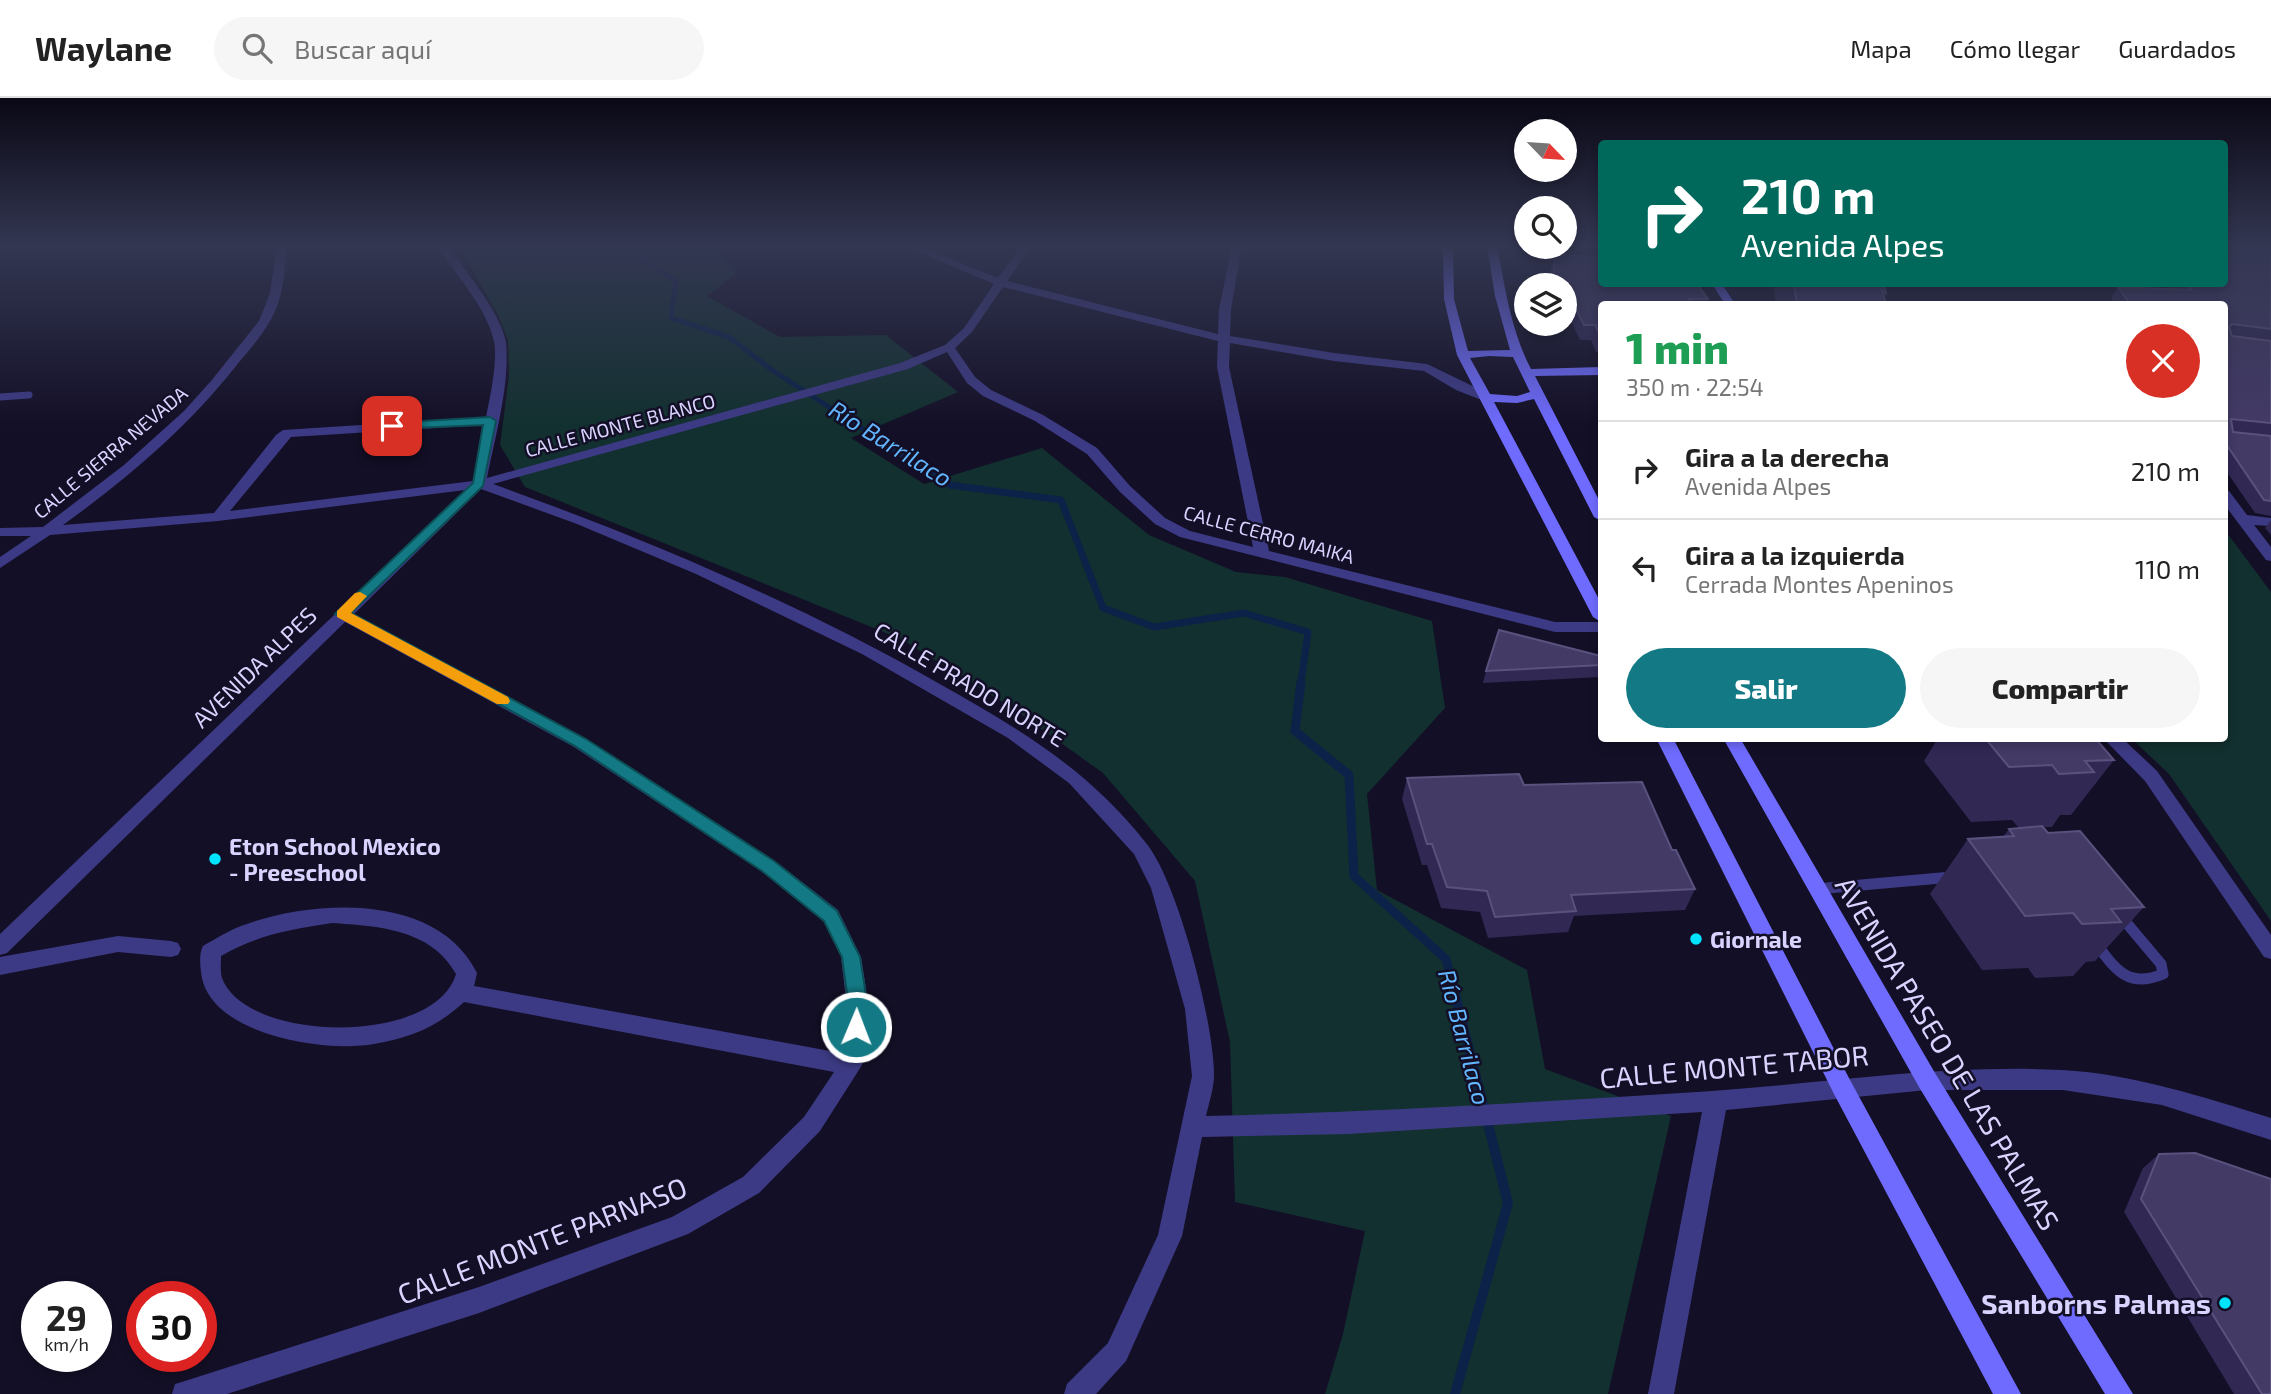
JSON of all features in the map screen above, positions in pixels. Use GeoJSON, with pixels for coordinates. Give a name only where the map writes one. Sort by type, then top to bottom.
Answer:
{"type":"FeatureCollection","features":[{"type":"Feature","properties":{"kind":"main road"},"geometry":{"type":"LineString","coordinates":[[1451,306],[1463,355],[1598,611]]}},
{"type":"Feature","properties":{"kind":"main road"},"geometry":{"type":"LineString","coordinates":[[1503,306],[1517,354],[1598,508]]}},
{"type":"Feature","properties":{"kind":"main road"},"geometry":{"type":"LineString","coordinates":[[1463,355],[1489,352],[1517,354]]}},
{"type":"Feature","properties":{"kind":"main road"},"geometry":{"type":"LineString","coordinates":[[1526,373],[1598,371]]}},
{"type":"Feature","properties":{"kind":"main road"},"geometry":{"type":"LineString","coordinates":[[1483,396],[1513,400],[1527,399],[1536,394]]}},
{"type":"Feature","properties":{"kind":"main road"},"geometry":{"type":"LineString","coordinates":[[1666,742],[1842,1087],[2008,1394]]}},
{"type":"Feature","properties":{"kind":"main road","name":"AVENIDA PASEO DE LAS PALMAS"},"geometry":{"type":"LineString","coordinates":[[1733,742],[1815,889],[1927,1080],[2120,1394]]}},
{"type":"Feature","properties":{"kind":"street","name":"CALLE SIERRA NEVADA"},"geometry":{"type":"LineString","coordinates":[[0,564],[48,531],[183,419],[227,372],[260,329],[271,306]]}},
{"type":"Feature","properties":{"kind":"street"},"geometry":{"type":"LineString","coordinates":[[479,484],[498,392],[500,342],[491,317],[484,306]]}},
{"type":"Feature","properties":{"kind":"street"},"geometry":{"type":"LineString","coordinates":[[950,347],[968,330],[985,306]]}},
{"type":"Feature","properties":{"kind":"street"},"geometry":{"type":"LineString","coordinates":[[1095,306],[1222,338],[1334,357],[1427,368],[1460,387],[1483,396]]}},
{"type":"Feature","properties":{"kind":"street"},"geometry":{"type":"LineString","coordinates":[[1227,306],[1222,338],[1223,367],[1262,554]]}},
{"type":"Feature","properties":{"kind":"street","name":"CALLE MONTE BLANCO"},"geometry":{"type":"LineString","coordinates":[[0,532],[48,531],[218,517],[479,484],[819,390],[915,362],[950,347]]}},
{"type":"Feature","properties":{"kind":"street","name":"CALLE CERRO MAIKA"},"geometry":{"type":"LineString","coordinates":[[950,347],[971,380],[987,393],[1039,418],[1092,451],[1125,489],[1160,521],[1185,534],[1555,627],[1598,627]]}},
{"type":"Feature","properties":{"kind":"street"},"geometry":{"type":"LineString","coordinates":[[218,517],[288,433],[490,421]]}},
{"type":"Feature","properties":{"kind":"street","name":"AVENIDA ALPES"},"geometry":{"type":"LineString","coordinates":[[0,947],[479,484]]}},
{"type":"Feature","properties":{"kind":"street","name":"CALLE PRADO NORTE"},"geometry":{"type":"LineString","coordinates":[[479,484],[582,521],[677,561],[868,650],[1014,734],[1075,778],[1141,849],[1161,888],[1196,1009],[1203,1076],[1195,1127],[1170,1236],[1117,1352],[1077,1394]]}},
{"type":"Feature","properties":{"kind":"street"},"geometry":{"type":"LineString","coordinates":[[2228,500],[2271,557]]}},
{"type":"Feature","properties":{"kind":"street"},"geometry":{"type":"LineString","coordinates":[[2242,519],[2271,522]]}},
{"type":"Feature","properties":{"kind":"street","name":"CALLE MONTE PARNASO"},"geometry":{"type":"LineString","coordinates":[[185,1394],[479,1300],[679,1226],[751,1185],[812,1124],[851,1065],[858,1008],[851,957],[831,916],[768,866],[580,743],[342,614]]}},
{"type":"Feature","properties":{"kind":"street"},"geometry":{"type":"LineString","coordinates":[[2115,742],[2151,776],[2271,951]]}},
{"type":"Feature","properties":{"kind":"street"},"geometry":{"type":"LineString","coordinates":[[332,915],[371,917],[411,926],[438,940],[460,957],[467,973],[460,992],[446,1007],[407,1028],[361,1038],[309,1035],[253,1020],[228,1001],[213,982],[210,952],[245,933],[281,923],[332,915]]}},
{"type":"Feature","properties":{"kind":"street"},"geometry":{"type":"LineString","coordinates":[[0,966],[118,944],[171,949]]}},
{"type":"Feature","properties":{"kind":"street"},"geometry":{"type":"LineString","coordinates":[[460,992],[851,1065]]}},
{"type":"Feature","properties":{"kind":"street","name":"CALLE MONTE TABOR"},"geometry":{"type":"LineString","coordinates":[[1195,1127],[1349,1123],[1716,1101],[1927,1080],[2063,1080],[2162,1095],[2271,1129]]}},
{"type":"Feature","properties":{"kind":"street"},"geometry":{"type":"LineString","coordinates":[[1661,1394],[1716,1101]]}},
{"type":"Feature","properties":{"kind":"lane"},"geometry":{"type":"LineString","coordinates":[[0,397],[29,395]]}},
{"type":"Feature","properties":{"kind":"lane"},"geometry":{"type":"LineString","coordinates":[[1815,889],[1968,876]]}},
{"type":"Feature","properties":{"kind":"lane"},"geometry":{"type":"LineString","coordinates":[[2085,931],[2123,976],[2132,980],[2163,974],[2161,964],[2111,904]]}},
{"type":"Feature","properties":{"kind":"green space"},"geometry":{"type":"Polygon","coordinates":[[[493,306],[726,306],[780,337],[886,335],[958,392],[851,438],[924,484],[1042,448],[1149,535],[1236,572],[1285,577],[1432,621],[1445,708],[1367,794],[1377,890],[1527,970],[1545,1069],[1671,1116],[1608,1394],[1325,1394],[1343,1334],[1365,1231],[1235,1202],[1230,1042],[1195,881],[1103,773],[1012,708],[901,639],[525,487],[500,445],[509,376],[508,340],[493,306]]]}},
{"type":"Feature","properties":{"kind":"green space"},"geometry":{"type":"Polygon","coordinates":[[[2228,534],[2271,592],[2271,921],[2169,774],[2135,742],[2228,742],[2228,534]]]}},
{"type":"Feature","properties":{"kind":"building"},"geometry":{"type":"Polygon","coordinates":[[[1577,306],[1598,306],[1598,331],[1595,325],[1584,325],[1577,306]]]}},
{"type":"Feature","properties":{"kind":"building"},"geometry":{"type":"Polygon","coordinates":[[[2228,306],[2271,306],[2271,329],[2232,324],[2229,327],[2232,336],[2271,341],[2271,423],[2231,419],[2233,432],[2271,436],[2271,501],[2264,500],[2228,447],[2228,306]]]}},
{"type":"Feature","properties":{"kind":"building"},"geometry":{"type":"Polygon","coordinates":[[[1499,630],[1598,655],[1598,665],[1486,671],[1499,630]]]}},
{"type":"Feature","properties":{"kind":"building"},"geometry":{"type":"Polygon","coordinates":[[[1988,742],[2098,742],[2114,760],[2085,761],[2094,772],[2059,774],[2052,765],[2009,767],[1988,742]]]}},
{"type":"Feature","properties":{"kind":"building"},"geometry":{"type":"Polygon","coordinates":[[[1519,774],[1524,785],[1642,782],[1672,850],[1676,850],[1695,889],[1571,895],[1576,911],[1495,917],[1487,891],[1447,887],[1432,844],[1427,844],[1407,778],[1519,774]]]}},
{"type":"Feature","properties":{"kind":"building"},"geometry":{"type":"Polygon","coordinates":[[[2042,826],[2048,833],[2080,831],[2144,907],[2111,909],[2121,922],[2082,924],[2073,913],[2025,916],[1968,839],[2014,836],[2009,829],[2042,826]]]}},
{"type":"Feature","properties":{"kind":"building","name":"Sanborns Palmas"},"geometry":{"type":"Polygon","coordinates":[[[2195,1153],[2271,1179],[2271,1394],[2262,1394],[2141,1199],[2159,1154],[2195,1153]]]}},
{"type":"Feature","properties":{"kind":"waterway","name":"Río Barrilaco"},"geometry":{"type":"LineString","coordinates":[[673,306],[671,318],[729,337],[772,370],[878,439]]}},
{"type":"Feature","properties":{"kind":"waterway","name":"Río Barrilaco"},"geometry":{"type":"LineString","coordinates":[[875,437],[950,485],[1061,500],[1103,608],[1154,627],[1244,613],[1308,632],[1301,683]]}},
{"type":"Feature","properties":{"kind":"waterway","name":"Río Barrilaco"},"geometry":{"type":"LineString","coordinates":[[1301,682],[1295,731],[1349,775],[1354,876],[1446,959],[1455,996]]}},
{"type":"Feature","properties":{"kind":"waterway","name":"Río Barrilaco"},"geometry":{"type":"LineString","coordinates":[[1455,994],[1508,1203],[1455,1394]]}},
{"type":"Feature","properties":{"kind":"slow traffic"},"geometry":{"type":"LineString","coordinates":[[360,596],[342,614],[503,701]]}},
{"type":"Feature","properties":{"kind":"place","name":"Eton School Mexico - Preeschool"},"geometry":{"type":"Point","coordinates":[215,859]}},
{"type":"Feature","properties":{"kind":"place","name":"Giornale"},"geometry":{"type":"Point","coordinates":[1696,939]}},
{"type":"Feature","properties":{"kind":"place","name":"Sanborns Palmas"},"geometry":{"type":"Point","coordinates":[2225,1303]}},
{"type":"Feature","properties":{"kind":"route"},"geometry":{"type":"LineString","coordinates":[[392,426],[490,421],[479,484],[342,614],[580,743],[768,866],[831,916],[851,957],[858,1008],[856,1027]]}}]}
